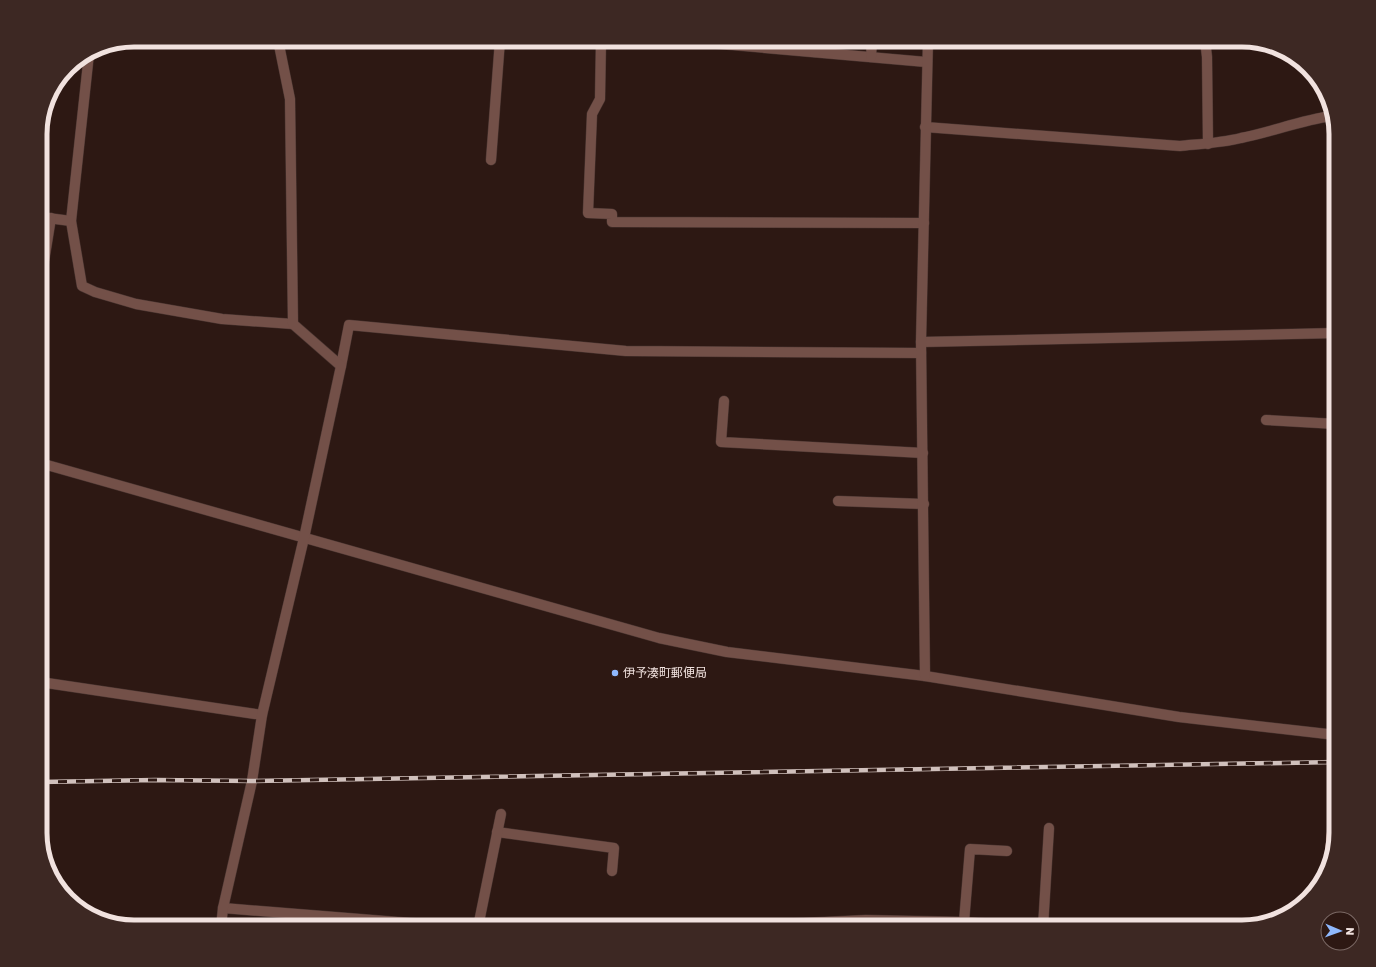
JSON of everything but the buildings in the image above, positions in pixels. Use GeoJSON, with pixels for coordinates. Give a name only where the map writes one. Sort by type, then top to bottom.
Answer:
{"type":"FeatureCollection","features":[{"type":"Feature","properties":{"kind":"street"},"geometry":{"type":"LineString","coordinates":[[279,47],[290,99],[292,324]]}},
{"type":"Feature","properties":{"kind":"street"},"geometry":{"type":"LineString","coordinates":[[491,160],[499,47]]}},
{"type":"Feature","properties":{"kind":"street"},"geometry":{"type":"LineString","coordinates":[[601,47],[600,99],[592,114],[588,213],[612,214],[612,222],[924,223]]}},
{"type":"Feature","properties":{"kind":"street"},"geometry":{"type":"LineString","coordinates":[[763,47],[926,62]]}},
{"type":"Feature","properties":{"kind":"street"},"geometry":{"type":"LineString","coordinates":[[814,52],[815,47]]}},
{"type":"Feature","properties":{"kind":"street"},"geometry":{"type":"LineString","coordinates":[[871,57],[872,47]]}},
{"type":"Feature","properties":{"kind":"street"},"geometry":{"type":"LineString","coordinates":[[925,676],[922,342],[927,47]]}},
{"type":"Feature","properties":{"kind":"street"},"geometry":{"type":"LineString","coordinates":[[1206,47],[1208,144]]}},
{"type":"Feature","properties":{"kind":"street"},"geometry":{"type":"LineString","coordinates":[[88,61],[71,221],[82,286],[95,292],[136,304],[222,319],[292,324],[341,366]]}},
{"type":"Feature","properties":{"kind":"street"},"geometry":{"type":"LineString","coordinates":[[925,127],[1180,146],[1208,144],[1240,139],[1285,128],[1308,120],[1327,117]]}},
{"type":"Feature","properties":{"kind":"street"},"geometry":{"type":"LineString","coordinates":[[47,218],[71,221]]}},
{"type":"Feature","properties":{"kind":"street"},"geometry":{"type":"LineString","coordinates":[[47,243],[51,218]]}},
{"type":"Feature","properties":{"kind":"street"},"geometry":{"type":"LineString","coordinates":[[222,920],[223,908],[252,781],[262,715],[304,538],[349,325],[626,351],[922,353]]}},
{"type":"Feature","properties":{"kind":"street"},"geometry":{"type":"LineString","coordinates":[[922,342],[1329,333]]}},
{"type":"Feature","properties":{"kind":"street"},"geometry":{"type":"LineString","coordinates":[[724,401],[721,442],[923,453]]}},
{"type":"Feature","properties":{"kind":"street"},"geometry":{"type":"LineString","coordinates":[[1266,420],[1329,424]]}},
{"type":"Feature","properties":{"kind":"street"},"geometry":{"type":"LineString","coordinates":[[47,469],[304,538],[659,638],[727,652],[925,676],[1179,717],[1329,734]]}},
{"type":"Feature","properties":{"kind":"street"},"geometry":{"type":"LineString","coordinates":[[838,501],[924,504]]}},
{"type":"Feature","properties":{"kind":"street"},"geometry":{"type":"LineString","coordinates":[[47,683],[262,715]]}},
{"type":"Feature","properties":{"kind":"street"},"geometry":{"type":"LineString","coordinates":[[479,920],[501,814]]}},
{"type":"Feature","properties":{"kind":"street"},"geometry":{"type":"LineString","coordinates":[[1044,920],[1049,828]]}},
{"type":"Feature","properties":{"kind":"street"},"geometry":{"type":"LineString","coordinates":[[498,832],[614,848],[612,871]]}},
{"type":"Feature","properties":{"kind":"street"},"geometry":{"type":"LineString","coordinates":[[964,920],[970,848],[1007,851]]}},
{"type":"Feature","properties":{"kind":"street"},"geometry":{"type":"LineString","coordinates":[[223,908],[373,920]]}},
{"type":"Feature","properties":{"kind":"railway"},"geometry":{"type":"LineString","coordinates":[[47,782],[155,780],[252,781],[1329,762]]}},
{"type":"Feature","properties":{"kind":"place","name":"伊予湊町郵便局"},"geometry":{"type":"Point","coordinates":[615,673]}}]}
